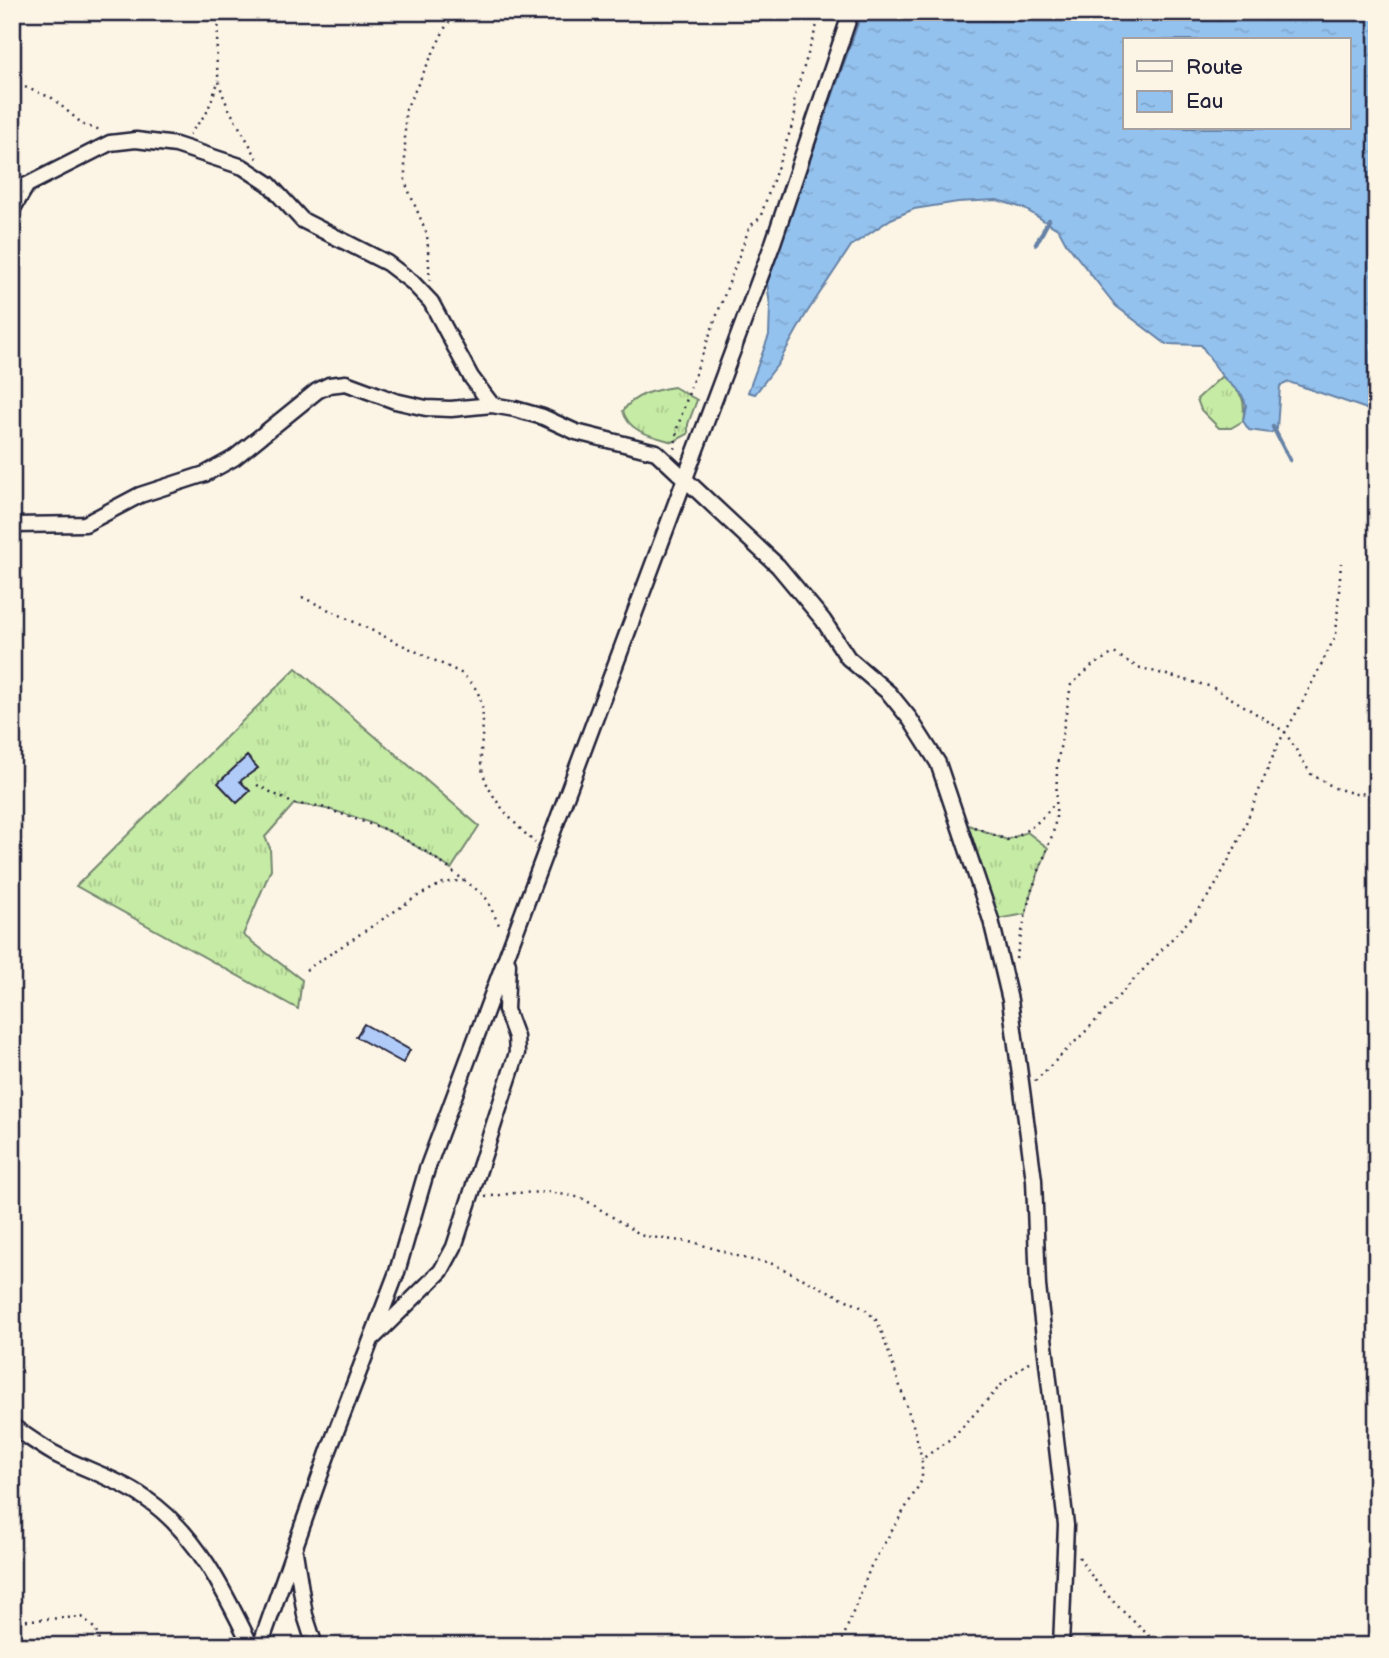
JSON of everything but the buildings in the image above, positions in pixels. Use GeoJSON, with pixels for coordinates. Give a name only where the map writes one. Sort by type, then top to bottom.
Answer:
{"type":"FeatureCollection","features":[{"type":"Feature","properties":{"kind":"street"},"geometry":{"type":"LineString","coordinates":[[260,1646],[397,1272],[427,1169],[773,243],[851,12]]}},
{"type":"Feature","properties":{"kind":"street"},"geometry":{"type":"LineString","coordinates":[[12,210],[27,185],[110,143],[136,140],[181,146],[243,167],[269,184],[302,220],[387,262],[412,282],[431,302],[471,377],[492,405]]}},
{"type":"Feature","properties":{"kind":"street"},"geometry":{"type":"LineString","coordinates":[[12,525],[85,524],[140,495],[205,474],[234,458],[317,391],[329,385],[346,383],[395,401],[426,408],[451,410],[492,405],[543,417],[588,436],[656,452],[778,566],[823,620],[848,658],[889,693],[910,719],[938,763],[991,920],[1007,987],[1034,1180],[1038,1286],[1063,1478],[1066,1536],[1062,1646]]}},
{"type":"Feature","properties":{"kind":"street"},"geometry":{"type":"LineString","coordinates":[[371,1341],[441,1271],[454,1247],[516,1053],[516,1037],[506,1010],[509,948]]}},
{"type":"Feature","properties":{"kind":"street"},"geometry":{"type":"LineString","coordinates":[[12,1426],[52,1452],[110,1478],[164,1512],[182,1531],[223,1587],[251,1646]]}},
{"type":"Feature","properties":{"kind":"street"},"geometry":{"type":"LineString","coordinates":[[294,1548],[305,1615],[315,1646]]}},
{"type":"Feature","properties":{"kind":"path"},"geometry":{"type":"LineString","coordinates":[[220,12],[216,48],[223,97],[258,161]]}},
{"type":"Feature","properties":{"kind":"path"},"geometry":{"type":"LineString","coordinates":[[431,302],[427,234],[405,183],[405,111],[446,26],[458,12]]}},
{"type":"Feature","properties":{"kind":"path"},"geometry":{"type":"LineString","coordinates":[[673,466],[677,429],[694,377],[750,226],[760,218],[795,117],[794,99],[821,12]]}},
{"type":"Feature","properties":{"kind":"path"},"geometry":{"type":"LineString","coordinates":[[181,146],[207,112],[219,80]]}},
{"type":"Feature","properties":{"kind":"path"},"geometry":{"type":"LineString","coordinates":[[12,82],[52,98],[85,126],[110,133]]}},
{"type":"Feature","properties":{"kind":"path"},"geometry":{"type":"LineString","coordinates":[[1022,1093],[1087,1030],[1196,913],[1214,888],[1239,840],[1278,744],[1307,694],[1336,635],[1341,563]]}},
{"type":"Feature","properties":{"kind":"path"},"geometry":{"type":"LineString","coordinates":[[302,597],[463,674],[477,690],[482,708],[484,730],[481,764],[488,783],[502,809],[545,852]]}},
{"type":"Feature","properties":{"kind":"path"},"geometry":{"type":"LineString","coordinates":[[1015,963],[1030,895],[1053,833],[1057,765],[1071,685],[1093,665],[1114,653],[1137,667],[1212,687],[1285,732],[1311,774],[1335,788],[1356,794],[1377,792]]}},
{"type":"Feature","properties":{"kind":"path"},"geometry":{"type":"LineString","coordinates":[[257,785],[294,804],[319,806],[393,832],[428,853],[485,895],[509,948]]}},
{"type":"Feature","properties":{"kind":"path"},"geometry":{"type":"LineString","coordinates":[[958,821],[1007,840],[1027,832],[1044,817],[1056,799]]}},
{"type":"Feature","properties":{"kind":"path"},"geometry":{"type":"LineString","coordinates":[[306,970],[416,897],[443,883],[466,880]]}},
{"type":"Feature","properties":{"kind":"path"},"geometry":{"type":"LineString","coordinates":[[478,1205],[485,1198],[515,1193],[549,1192],[582,1198],[643,1236],[696,1243],[773,1264],[865,1309],[876,1320],[914,1429],[922,1459],[922,1480],[871,1566],[840,1646]]}},
{"type":"Feature","properties":{"kind":"path"},"geometry":{"type":"LineString","coordinates":[[922,1459],[953,1437],[1018,1368],[1045,1350]]}},
{"type":"Feature","properties":{"kind":"path"},"geometry":{"type":"LineString","coordinates":[[1066,1536],[1090,1576],[1161,1646]]}},
{"type":"Feature","properties":{"kind":"path"},"geometry":{"type":"LineString","coordinates":[[12,1621],[82,1617],[95,1629],[101,1646]]}},
{"type":"Feature","properties":{"kind":"green space"},"geometry":{"type":"Polygon","coordinates":[[[1222,376],[1243,399],[1243,421],[1231,428],[1219,428],[1201,410],[1197,399],[1222,376]]]}},
{"type":"Feature","properties":{"kind":"green space"},"geometry":{"type":"Polygon","coordinates":[[[674,387],[697,400],[688,424],[688,434],[673,442],[636,429],[626,418],[623,411],[633,400],[652,391],[674,387]]]}},
{"type":"Feature","properties":{"kind":"green space"},"geometry":{"type":"Polygon","coordinates":[[[296,668],[479,826],[451,869],[415,845],[377,826],[336,811],[294,804],[265,837],[270,848],[271,869],[243,935],[302,980],[298,1009],[76,886],[296,668]]]}},
{"type":"Feature","properties":{"kind":"green space"},"geometry":{"type":"Polygon","coordinates":[[[958,821],[1007,840],[1027,832],[1048,848],[1030,895],[1026,914],[991,920],[958,821]]]}},
{"type":"Feature","properties":{"kind":"water"},"geometry":{"type":"Polygon","coordinates":[[[862,12],[1377,12],[1377,416],[1364,408],[1289,382],[1280,386],[1277,429],[1270,433],[1249,430],[1243,421],[1246,405],[1242,395],[1222,376],[1201,345],[1166,344],[1116,306],[1066,243],[1059,230],[1023,208],[997,200],[958,202],[914,209],[891,219],[851,246],[806,314],[778,364],[755,394],[748,392],[769,335],[767,282],[862,12]]]}},
{"type":"Feature","properties":{"kind":"waterway"},"geometry":{"type":"LineString","coordinates":[[1036,244],[1049,220]]}},
{"type":"Feature","properties":{"kind":"waterway"},"geometry":{"type":"LineString","coordinates":[[1273,427],[1290,460]]}}]}
